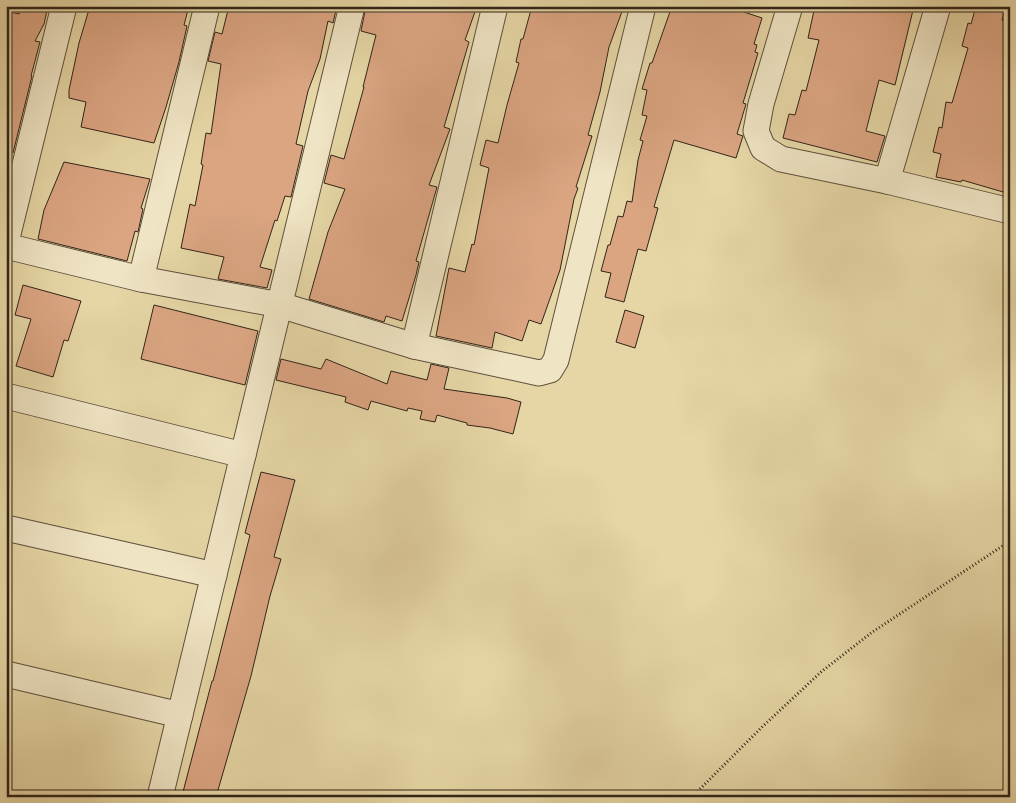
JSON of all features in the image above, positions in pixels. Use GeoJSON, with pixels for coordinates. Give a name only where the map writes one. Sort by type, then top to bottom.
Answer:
{"type":"FeatureCollection","features":[{"type":"Feature","properties":{"kind":"street"},"geometry":{"type":"LineString","coordinates":[[6,242],[64,6]]}},
{"type":"Feature","properties":{"kind":"street"},"geometry":{"type":"LineString","coordinates":[[142,279],[207,6]]}},
{"type":"Feature","properties":{"kind":"street"},"geometry":{"type":"LineString","coordinates":[[160,797],[352,6]]}},
{"type":"Feature","properties":{"kind":"street"},"geometry":{"type":"LineString","coordinates":[[414,346],[495,6]]}},
{"type":"Feature","properties":{"kind":"street"},"geometry":{"type":"LineString","coordinates":[[6,246],[142,279],[280,305],[414,346],[540,373],[550,370],[556,360],[643,6]]}},
{"type":"Feature","properties":{"kind":"street"},"geometry":{"type":"LineString","coordinates":[[790,6],[761,104],[756,131],[763,148],[781,159],[887,181],[1010,211]]}},
{"type":"Feature","properties":{"kind":"street"},"geometry":{"type":"LineString","coordinates":[[887,181],[938,6]]}},
{"type":"Feature","properties":{"kind":"street"},"geometry":{"type":"LineString","coordinates":[[6,396],[243,454]]}},
{"type":"Feature","properties":{"kind":"street"},"geometry":{"type":"LineString","coordinates":[[6,528],[214,575]]}},
{"type":"Feature","properties":{"kind":"street"},"geometry":{"type":"LineString","coordinates":[[6,674],[180,715]]}},
{"type":"Feature","properties":{"kind":"path"},"geometry":{"type":"LineString","coordinates":[[694,797],[761,728],[821,672],[870,633],[1010,541]]}},
{"type":"Feature","properties":{"kind":"building"},"geometry":{"type":"Polygon","coordinates":[[[20,6],[48,6],[44,24],[35,41],[40,42],[13,153],[6,152],[6,11],[19,14],[20,6]]]}},
{"type":"Feature","properties":{"kind":"building"},"geometry":{"type":"Polygon","coordinates":[[[90,6],[189,6],[184,25],[187,26],[179,62],[154,143],[81,127],[86,102],[69,98],[69,90],[79,43],[90,6]]]}},
{"type":"Feature","properties":{"kind":"building"},"geometry":{"type":"Polygon","coordinates":[[[229,6],[337,6],[333,23],[328,21],[320,59],[308,91],[296,144],[303,146],[291,197],[285,196],[260,267],[272,270],[267,288],[218,279],[224,257],[181,248],[190,204],[195,206],[203,165],[201,164],[206,133],[211,134],[221,64],[208,61],[215,32],[222,34],[229,6]]]}},
{"type":"Feature","properties":{"kind":"building"},"geometry":{"type":"Polygon","coordinates":[[[366,6],[477,6],[465,40],[469,42],[444,127],[450,129],[429,185],[437,187],[416,261],[419,262],[416,275],[402,321],[386,316],[384,322],[309,299],[328,232],[345,189],[324,183],[331,155],[344,159],[376,35],[361,31],[366,6]]]}},
{"type":"Feature","properties":{"kind":"building"},"geometry":{"type":"Polygon","coordinates":[[[532,6],[624,6],[609,47],[600,92],[588,135],[592,136],[576,187],[578,188],[574,199],[560,270],[541,324],[529,320],[522,341],[495,332],[492,348],[436,336],[449,268],[465,272],[472,244],[474,245],[489,168],[480,165],[486,140],[498,143],[519,63],[516,62],[521,39],[523,39],[532,6]]]}},
{"type":"Feature","properties":{"kind":"building"},"geometry":{"type":"Polygon","coordinates":[[[672,6],[726,6],[762,18],[754,44],[757,45],[755,52],[758,53],[743,103],[746,104],[737,134],[743,136],[736,158],[674,140],[654,207],[658,208],[646,251],[638,249],[624,302],[605,297],[611,273],[601,271],[618,216],[623,217],[627,201],[632,202],[638,160],[643,141],[640,140],[647,116],[642,115],[647,90],[642,89],[672,6]]]}},
{"type":"Feature","properties":{"kind":"building"},"geometry":{"type":"Polygon","coordinates":[[[815,6],[914,6],[895,85],[879,80],[866,131],[885,136],[877,162],[783,138],[789,114],[795,115],[802,90],[806,91],[819,40],[808,38],[815,6]]]}},
{"type":"Feature","properties":{"kind":"building"},"geometry":{"type":"Polygon","coordinates":[[[976,6],[1006,6],[1002,20],[1010,22],[1010,194],[962,180],[961,182],[936,177],[941,154],[933,152],[939,127],[942,128],[946,102],[952,103],[968,48],[962,46],[968,23],[971,24],[976,6]]]}},
{"type":"Feature","properties":{"kind":"building"},"geometry":{"type":"Polygon","coordinates":[[[64,162],[150,179],[141,208],[143,209],[138,232],[135,231],[127,261],[38,239],[44,210],[64,162]]]}},
{"type":"Feature","properties":{"kind":"building"},"geometry":{"type":"Polygon","coordinates":[[[23,285],[81,301],[68,341],[64,340],[53,377],[16,366],[31,319],[15,315],[23,285]]]}},
{"type":"Feature","properties":{"kind":"building"},"geometry":{"type":"Polygon","coordinates":[[[154,305],[258,331],[245,385],[141,359],[154,305]]]}},
{"type":"Feature","properties":{"kind":"building"},"geometry":{"type":"Polygon","coordinates":[[[625,310],[644,316],[635,348],[616,342],[625,310]]]}},
{"type":"Feature","properties":{"kind":"building"},"geometry":{"type":"Polygon","coordinates":[[[281,359],[321,369],[326,359],[387,384],[391,371],[427,380],[431,364],[449,368],[444,389],[507,398],[521,402],[513,434],[467,425],[467,423],[437,415],[435,422],[420,419],[422,411],[408,408],[407,411],[371,401],[368,410],[345,402],[346,397],[276,380],[281,359]]]}},
{"type":"Feature","properties":{"kind":"building"},"geometry":{"type":"Polygon","coordinates":[[[261,472],[295,480],[274,557],[281,559],[251,676],[216,797],[201,797],[183,792],[250,535],[245,533],[261,472]]]}}]}
